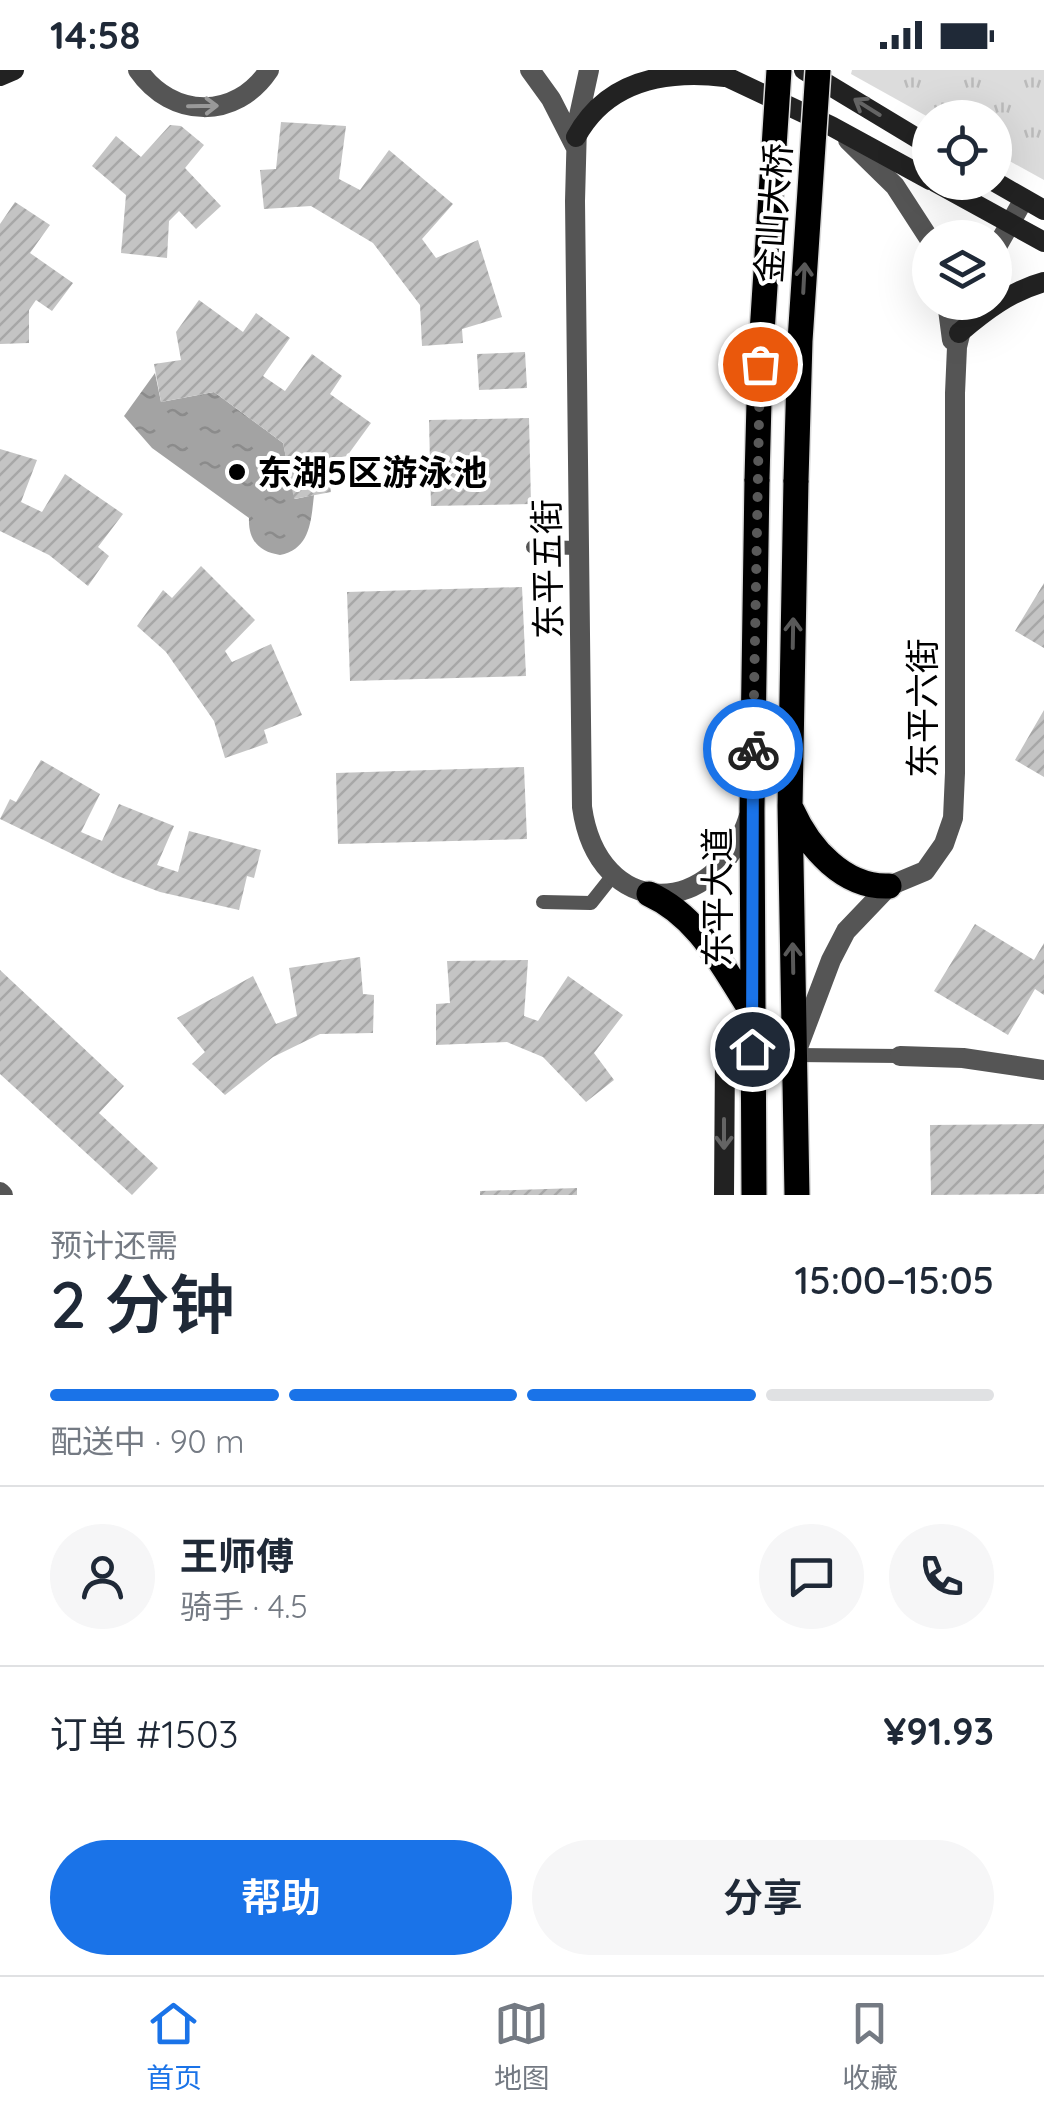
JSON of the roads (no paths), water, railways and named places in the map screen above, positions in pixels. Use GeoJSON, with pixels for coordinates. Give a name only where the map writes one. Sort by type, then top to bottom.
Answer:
{"type":"FeatureCollection","features":[{"type":"Feature","properties":{"kind":"main road"},"geometry":{"type":"LineString","coordinates":[[0,76],[14,70]]}},
{"type":"Feature","properties":{"kind":"main road"},"geometry":{"type":"LineString","coordinates":[[712,70],[831,126],[912,170]]}},
{"type":"Feature","properties":{"kind":"main road","name":"金山大桥"},"geometry":{"type":"LineString","coordinates":[[757,478],[760,364],[779,70]]}},
{"type":"Feature","properties":{"kind":"main road"},"geometry":{"type":"LineString","coordinates":[[804,70],[912,135]]}},
{"type":"Feature","properties":{"kind":"main road","name":"金山大桥"},"geometry":{"type":"LineString","coordinates":[[796,480],[818,70]]}},
{"type":"Feature","properties":{"kind":"main road"},"geometry":{"type":"LineString","coordinates":[[576,143],[597,109],[639,81],[680,73],[732,78]]}},
{"type":"Feature","properties":{"kind":"main road"},"geometry":{"type":"LineString","coordinates":[[1012,192],[1044,210]]}},
{"type":"Feature","properties":{"kind":"main road"},"geometry":{"type":"LineString","coordinates":[[967,200],[1004,220]]}},
{"type":"Feature","properties":{"kind":"main road"},"geometry":{"type":"LineString","coordinates":[[1012,225],[1044,242]]}},
{"type":"Feature","properties":{"kind":"main road"},"geometry":{"type":"LineString","coordinates":[[959,334],[1009,296],[1044,282]]}},
{"type":"Feature","properties":{"kind":"main road","name":"东平大道"},"geometry":{"type":"LineString","coordinates":[[754,1195],[752,809],[757,478]]}},
{"type":"Feature","properties":{"kind":"main road","name":"东平大道"},"geometry":{"type":"LineString","coordinates":[[796,480],[790,806],[797,1195]]}},
{"type":"Feature","properties":{"kind":"main road"},"geometry":{"type":"LineString","coordinates":[[790,806],[809,840],[831,864],[865,883],[889,886]]}},
{"type":"Feature","properties":{"kind":"main road"},"geometry":{"type":"LineString","coordinates":[[649,894],[693,924],[752,1012],[724,1052],[724,1195]]}},
{"type":"Feature","properties":{"kind":"street"},"geometry":{"type":"LineString","coordinates":[[138,70],[169,100],[200,108],[240,99],[269,70]]}},
{"type":"Feature","properties":{"kind":"street"},"geometry":{"type":"LineString","coordinates":[[530,70],[576,143]]}},
{"type":"Feature","properties":{"kind":"street","name":"东平五街"},"geometry":{"type":"LineString","coordinates":[[588,70],[576,143],[582,807],[590,843],[614,874],[649,894]]}},
{"type":"Feature","properties":{"kind":"street"},"geometry":{"type":"LineString","coordinates":[[831,126],[895,186],[917,220]]}},
{"type":"Feature","properties":{"kind":"street"},"geometry":{"type":"LineString","coordinates":[[1012,222],[1024,199]]}},
{"type":"Feature","properties":{"kind":"street"},"geometry":{"type":"LineString","coordinates":[[949,320],[956,362]]}},
{"type":"Feature","properties":{"kind":"street","name":"东平六街"},"geometry":{"type":"LineString","coordinates":[[796,1056],[841,940],[856,917],[889,886],[917,876],[928,867],[947,838],[954,809],[956,362],[963,320]]}},
{"type":"Feature","properties":{"kind":"street"},"geometry":{"type":"LineString","coordinates":[[649,894],[683,890],[709,878],[731,854],[752,809]]}},
{"type":"Feature","properties":{"kind":"street"},"geometry":{"type":"LineString","coordinates":[[900,1056],[964,1058],[1044,1070]]}},
{"type":"Feature","properties":{"kind":"lane"},"geometry":{"type":"LineString","coordinates":[[533,547],[579,548]]}},
{"type":"Feature","properties":{"kind":"lane"},"geometry":{"type":"LineString","coordinates":[[543,902],[591,903],[614,874]]}},
{"type":"Feature","properties":{"kind":"lane"},"geometry":{"type":"LineString","coordinates":[[796,1056],[900,1056]]}},
{"type":"Feature","properties":{"kind":"water","name":"东湖5区游泳池"},"geometry":{"type":"Polygon","coordinates":[[[155,373],[161,402],[214,392],[283,443],[295,499],[314,495],[307,533],[298,547],[280,555],[261,548],[250,533],[249,518],[152,448],[124,416],[155,373]]]}},
{"type":"Feature","properties":{"kind":"place","name":"东湖5区游泳池"},"geometry":{"type":"Point","coordinates":[237,472]}}]}
